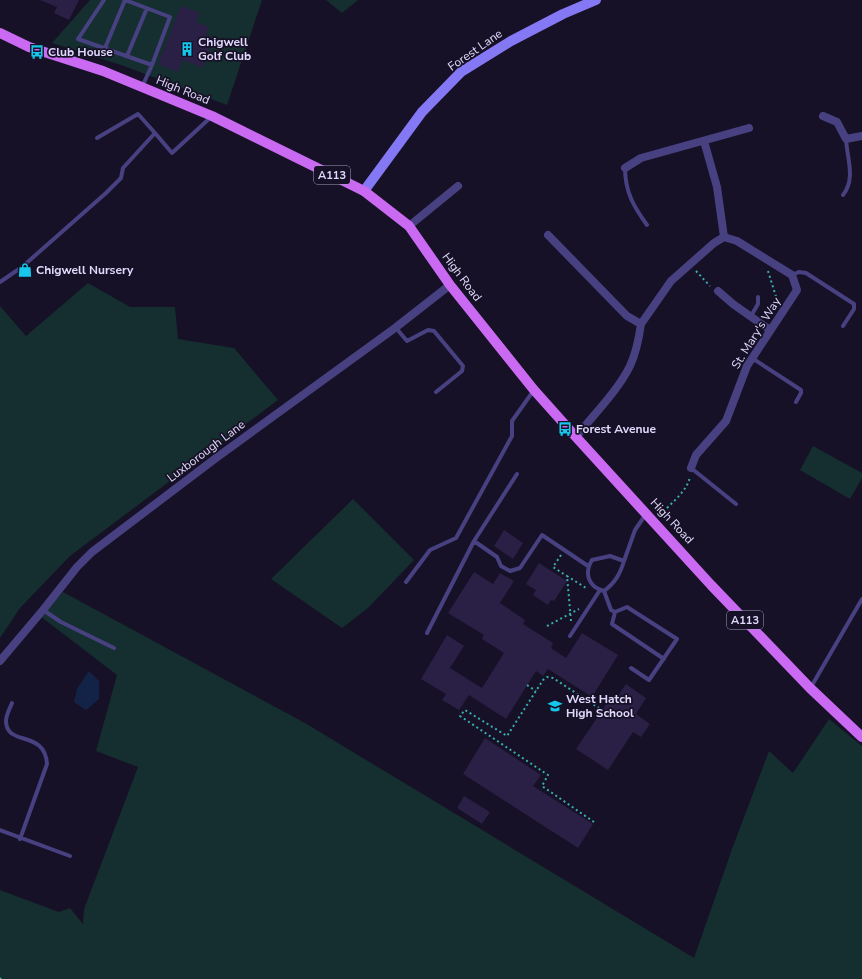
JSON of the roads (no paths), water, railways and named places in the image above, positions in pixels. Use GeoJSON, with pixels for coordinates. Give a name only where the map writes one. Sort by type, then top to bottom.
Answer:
{"type":"FeatureCollection","features":[{"type":"Feature","properties":{"kind":"main road","name":"High Road"},"geometry":{"type":"LineString","coordinates":[[0,33],[29,47],[103,71],[212,116],[364,191],[409,226],[450,285],[534,390],[711,585],[810,688]]}},
{"type":"Feature","properties":{"kind":"main road","name":"A113"},"geometry":{"type":"LineString","coordinates":[[810,688],[861,733]]}},
{"type":"Feature","properties":{"kind":"street","name":"Forest Lane"},"geometry":{"type":"LineString","coordinates":[[364,191],[422,112],[461,72],[511,40],[563,14],[596,0]]}},
{"type":"Feature","properties":{"kind":"street"},"geometry":{"type":"LineString","coordinates":[[823,116],[837,122],[846,139],[862,136]]}},
{"type":"Feature","properties":{"kind":"street"},"geometry":{"type":"LineString","coordinates":[[625,168],[641,158],[748,128]]}},
{"type":"Feature","properties":{"kind":"street"},"geometry":{"type":"LineString","coordinates":[[704,141],[717,187],[724,237]]}},
{"type":"Feature","properties":{"kind":"street"},"geometry":{"type":"LineString","coordinates":[[409,226],[458,186]]}},
{"type":"Feature","properties":{"kind":"street"},"geometry":{"type":"LineString","coordinates":[[548,235],[627,316],[641,324]]}},
{"type":"Feature","properties":{"kind":"street"},"geometry":{"type":"LineString","coordinates":[[576,437],[621,381],[630,365],[638,342],[641,324],[671,282],[714,243],[724,237],[737,241],[792,275]]}},
{"type":"Feature","properties":{"kind":"street","name":"St. Mary's Way"},"geometry":{"type":"LineString","coordinates":[[691,468],[696,455],[726,421],[747,366],[797,290],[792,275]]}},
{"type":"Feature","properties":{"kind":"street","name":"Luxborough Lane"},"geometry":{"type":"LineString","coordinates":[[0,661],[77,567],[92,552],[216,458],[395,328],[450,285]]}},
{"type":"Feature","properties":{"kind":"street"},"geometry":{"type":"LineString","coordinates":[[718,291],[770,330]]}},
{"type":"Feature","properties":{"kind":"lane"},"geometry":{"type":"LineString","coordinates":[[104,0],[78,39],[152,65]]}},
{"type":"Feature","properties":{"kind":"lane"},"geometry":{"type":"LineString","coordinates":[[105,48],[125,0],[170,17],[142,87]]}},
{"type":"Feature","properties":{"kind":"lane"},"geometry":{"type":"LineString","coordinates":[[127,56],[147,8]]}},
{"type":"Feature","properties":{"kind":"lane"},"geometry":{"type":"LineString","coordinates":[[97,138],[138,114],[172,152],[212,116]]}},
{"type":"Feature","properties":{"kind":"lane"},"geometry":{"type":"LineString","coordinates":[[0,282],[22,267],[106,193],[121,178],[123,168],[155,133]]}},
{"type":"Feature","properties":{"kind":"lane"},"geometry":{"type":"LineString","coordinates":[[843,195],[850,185],[846,139]]}},
{"type":"Feature","properties":{"kind":"lane"},"geometry":{"type":"LineString","coordinates":[[625,168],[625,180],[632,204],[648,225]]}},
{"type":"Feature","properties":{"kind":"lane"},"geometry":{"type":"LineString","coordinates":[[792,275],[806,273],[854,304],[854,309],[843,326]]}},
{"type":"Feature","properties":{"kind":"lane"},"geometry":{"type":"LineString","coordinates":[[750,316],[758,304],[758,296]]}},
{"type":"Feature","properties":{"kind":"lane"},"geometry":{"type":"LineString","coordinates":[[395,328],[407,341],[428,330],[434,331],[463,366],[462,370],[436,392]]}},
{"type":"Feature","properties":{"kind":"lane"},"geometry":{"type":"LineString","coordinates":[[752,358],[801,390],[796,402]]}},
{"type":"Feature","properties":{"kind":"lane"},"geometry":{"type":"LineString","coordinates":[[406,582],[430,550],[456,538],[512,436],[512,421],[534,390]]}},
{"type":"Feature","properties":{"kind":"lane"},"geometry":{"type":"LineString","coordinates":[[691,468],[736,504]]}},
{"type":"Feature","properties":{"kind":"lane"},"geometry":{"type":"LineString","coordinates":[[427,633],[474,541],[517,474]]}},
{"type":"Feature","properties":{"kind":"lane"},"geometry":{"type":"LineString","coordinates":[[571,634],[595,597],[618,577],[635,530],[647,513]]}},
{"type":"Feature","properties":{"kind":"lane"},"geometry":{"type":"LineString","coordinates":[[474,541],[497,557],[501,566],[510,571],[520,568],[542,535],[588,566]]}},
{"type":"Feature","properties":{"kind":"lane"},"geometry":{"type":"LineString","coordinates":[[615,612],[611,610],[602,591],[590,582],[587,572],[588,566],[592,560],[604,557],[616,557],[624,561]]}},
{"type":"Feature","properties":{"kind":"lane"},"geometry":{"type":"LineString","coordinates":[[810,688],[862,599]]}},
{"type":"Feature","properties":{"kind":"lane"},"geometry":{"type":"LineString","coordinates":[[615,612],[627,607],[677,639],[649,680],[631,668]]}},
{"type":"Feature","properties":{"kind":"lane"},"geometry":{"type":"LineString","coordinates":[[43,610],[61,622],[114,648]]}},
{"type":"Feature","properties":{"kind":"lane"},"geometry":{"type":"LineString","coordinates":[[615,612],[612,624],[664,659]]}},
{"type":"Feature","properties":{"kind":"lane"},"geometry":{"type":"LineString","coordinates":[[12,703],[6,720],[7,727],[13,734],[42,745],[47,755],[47,764],[20,839]]}},
{"type":"Feature","properties":{"kind":"lane"},"geometry":{"type":"LineString","coordinates":[[0,830],[20,839],[70,856]]}},
{"type":"Feature","properties":{"kind":"water"},"geometry":{"type":"Polygon","coordinates":[[[89,671],[99,681],[99,699],[86,710],[74,702],[77,689],[89,671]]]}},
{"type":"Feature","properties":{"kind":"place","name":"Chigwell Golf Club"},"geometry":{"type":"Point","coordinates":[187,49]}},
{"type":"Feature","properties":{"kind":"place","name":"Club House"},"geometry":{"type":"Point","coordinates":[37,52]}},
{"type":"Feature","properties":{"kind":"place","name":"Chigwell Nursery"},"geometry":{"type":"Point","coordinates":[25,270]}},
{"type":"Feature","properties":{"kind":"place","name":"Forest Avenue"},"geometry":{"type":"Point","coordinates":[565,429]}},
{"type":"Feature","properties":{"kind":"place","name":"West Hatch High School"},"geometry":{"type":"Point","coordinates":[555,706]}}]}
